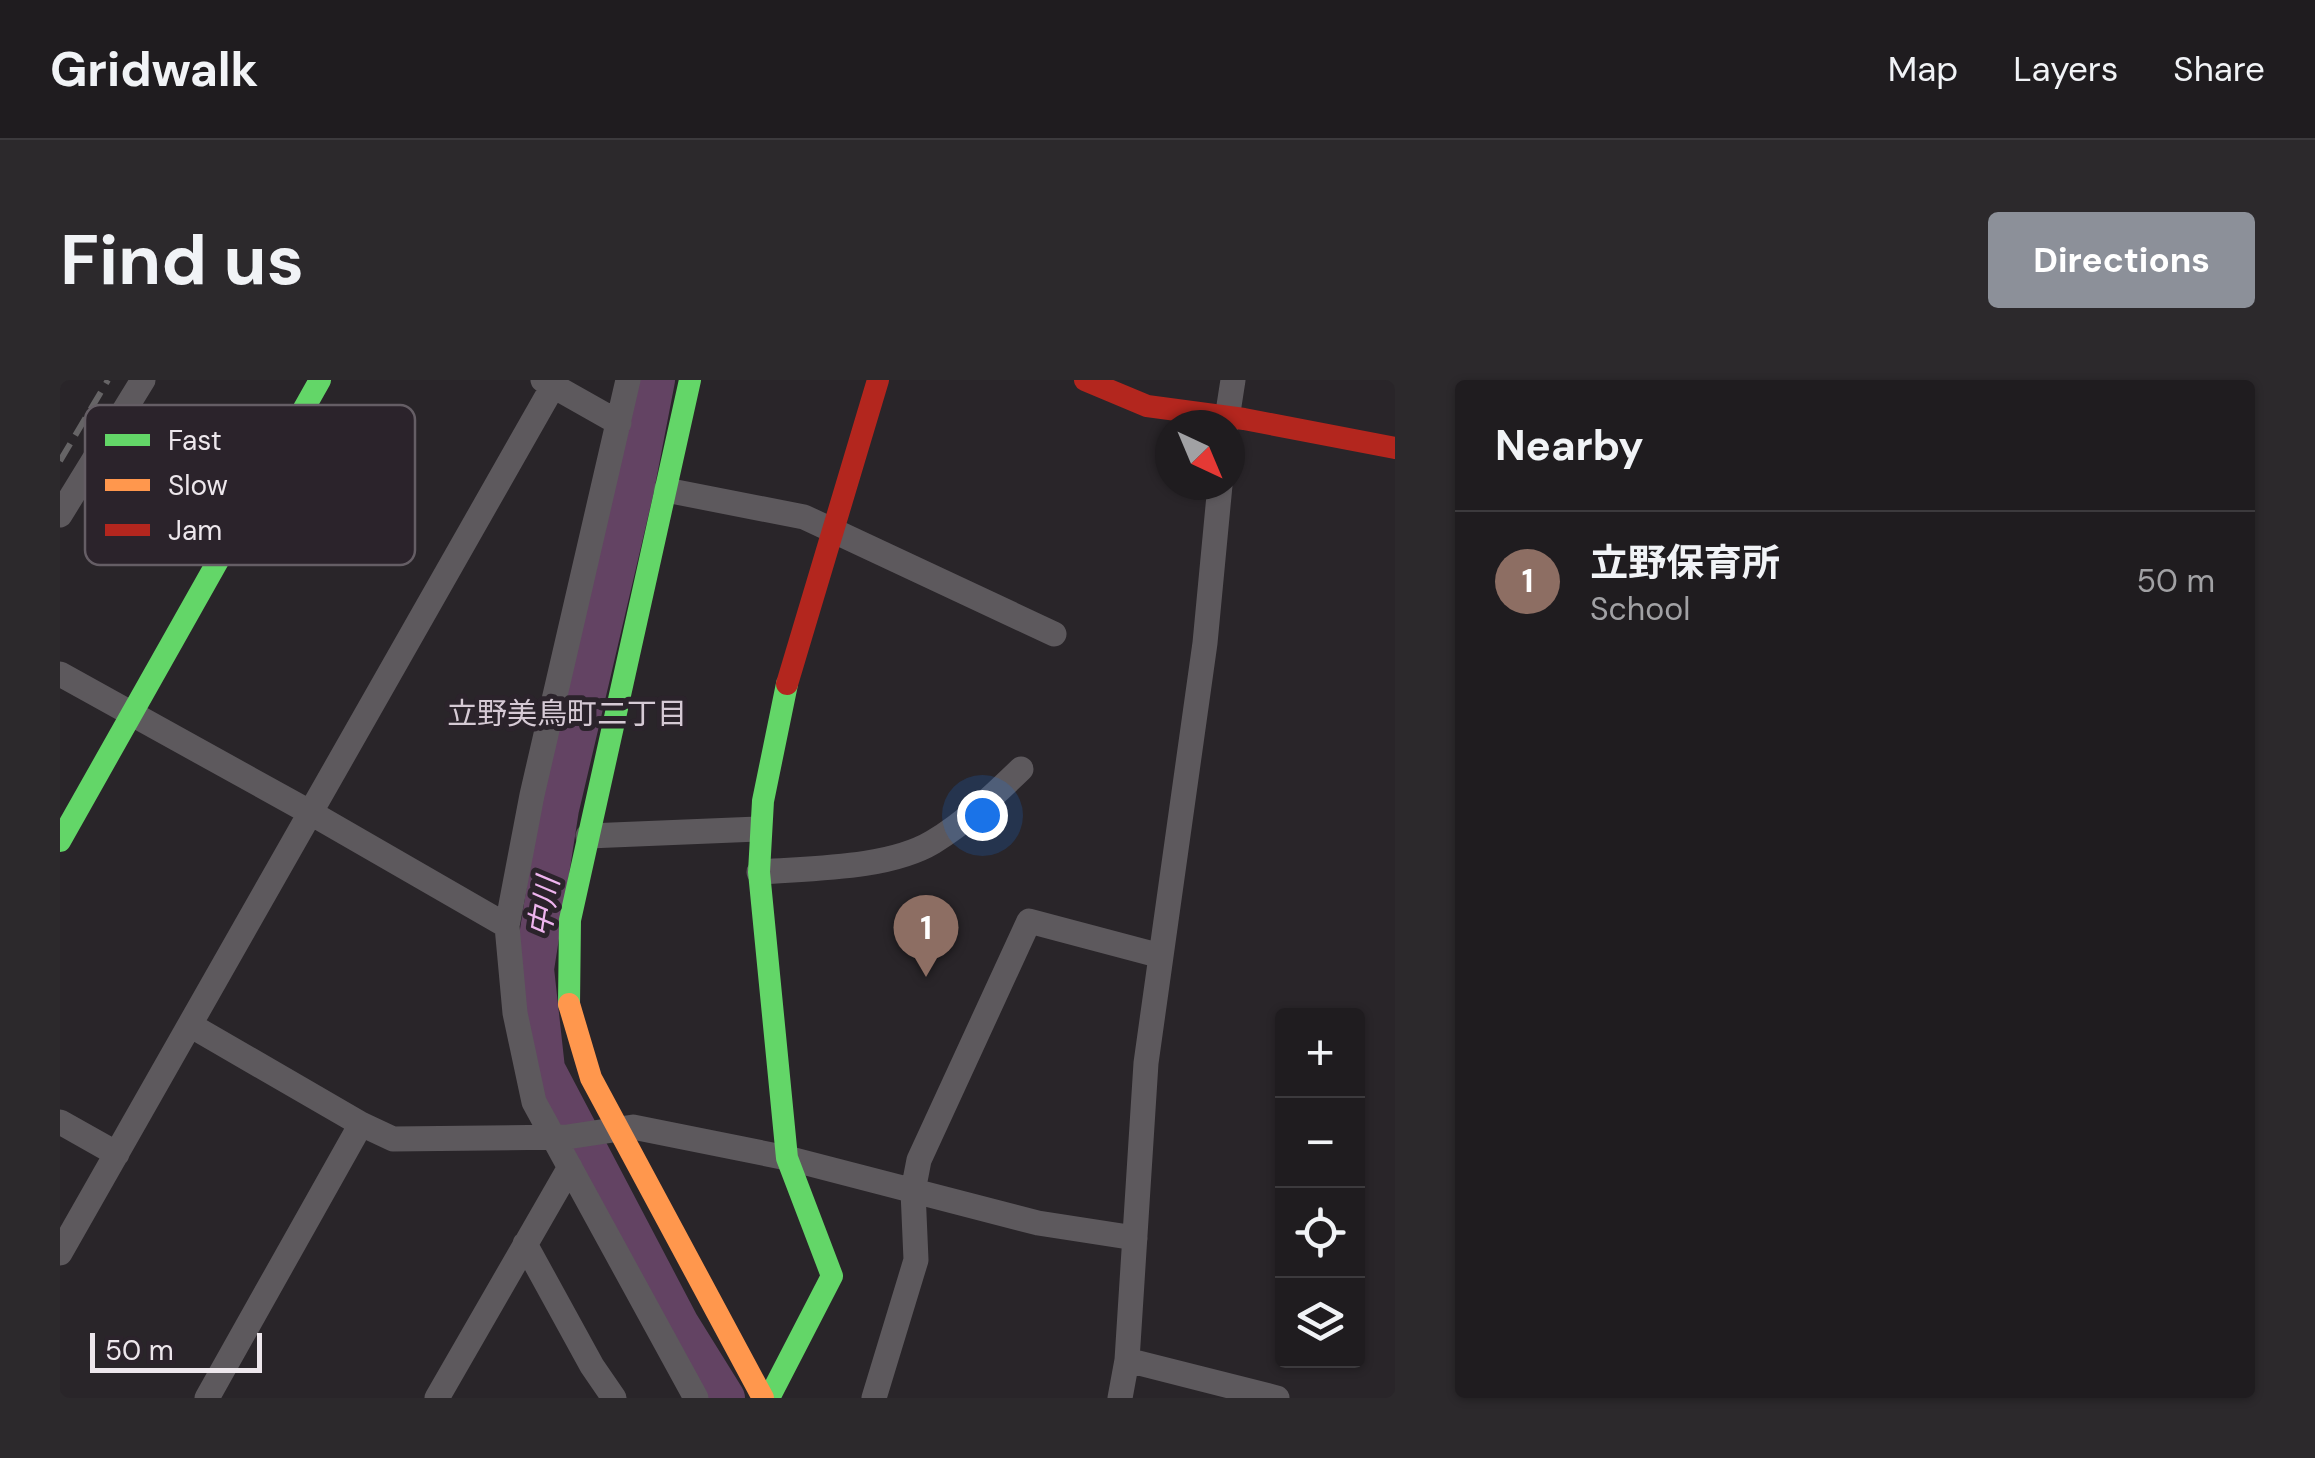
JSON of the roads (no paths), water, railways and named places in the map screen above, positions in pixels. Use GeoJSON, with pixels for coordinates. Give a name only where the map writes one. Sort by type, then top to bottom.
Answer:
{"type":"FeatureCollection","features":[{"type":"Feature","properties":{"kind":"street"},"geometry":{"type":"LineString","coordinates":[[128,405],[143,380]]}},
{"type":"Feature","properties":{"kind":"street"},"geometry":{"type":"LineString","coordinates":[[306,405],[320,380]]}},
{"type":"Feature","properties":{"kind":"street"},"geometry":{"type":"LineString","coordinates":[[628,380],[532,795],[507,926],[514,1013],[534,1102],[560,1137],[570,1167],[696,1398]]}},
{"type":"Feature","properties":{"kind":"street"},"geometry":{"type":"LineString","coordinates":[[690,380],[570,920],[569,1003],[611,1131],[747,1373],[766,1398],[832,1276],[787,1158],[758,829],[783,698],[878,380]]}},
{"type":"Feature","properties":{"kind":"street"},"geometry":{"type":"LineString","coordinates":[[1085,380],[1146,406],[1167,410]]}},
{"type":"Feature","properties":{"kind":"street"},"geometry":{"type":"LineString","coordinates":[[1228,410],[1233,380]]}},
{"type":"Feature","properties":{"kind":"street"},"geometry":{"type":"LineString","coordinates":[[60,1253],[311,813],[548,383],[619,422]]}},
{"type":"Feature","properties":{"kind":"street"},"geometry":{"type":"LineString","coordinates":[[1245,424],[1395,448]]}},
{"type":"Feature","properties":{"kind":"street"},"geometry":{"type":"LineString","coordinates":[[60,515],[85,474]]}},
{"type":"Feature","properties":{"kind":"street"},"geometry":{"type":"LineString","coordinates":[[666,490],[804,517],[1054,634]]}},
{"type":"Feature","properties":{"kind":"street"},"geometry":{"type":"LineString","coordinates":[[1120,1398],[1126,1360],[1146,1064],[1205,643],[1219,500]]}},
{"type":"Feature","properties":{"kind":"street"},"geometry":{"type":"LineString","coordinates":[[60,841],[215,565]]}},
{"type":"Feature","properties":{"kind":"street"},"geometry":{"type":"LineString","coordinates":[[60,674],[507,926]]}},
{"type":"Feature","properties":{"kind":"street"},"geometry":{"type":"LineString","coordinates":[[759,872],[863,864],[929,845],[973,815],[1021,769]]}},
{"type":"Feature","properties":{"kind":"street"},"geometry":{"type":"LineString","coordinates":[[588,836],[758,829]]}},
{"type":"Feature","properties":{"kind":"street"},"geometry":{"type":"LineString","coordinates":[[874,1398],[916,1260],[912,1191],[919,1160],[1029,921],[1161,956]]}},
{"type":"Feature","properties":{"kind":"street"},"geometry":{"type":"LineString","coordinates":[[190,1025],[393,1139],[560,1137],[633,1127],[787,1158],[1038,1223],[1135,1238]]}},
{"type":"Feature","properties":{"kind":"street"},"geometry":{"type":"LineString","coordinates":[[60,1122],[117,1154]]}},
{"type":"Feature","properties":{"kind":"street"},"geometry":{"type":"LineString","coordinates":[[207,1398],[361,1124]]}},
{"type":"Feature","properties":{"kind":"street"},"geometry":{"type":"LineString","coordinates":[[437,1398],[570,1167]]}},
{"type":"Feature","properties":{"kind":"street"},"geometry":{"type":"LineString","coordinates":[[525,1244],[592,1366],[614,1398]]}},
{"type":"Feature","properties":{"kind":"street"},"geometry":{"type":"LineString","coordinates":[[1126,1360],[1278,1398]]}},
{"type":"Feature","properties":{"kind":"waterway","name":"中川"},"geometry":{"type":"LineString","coordinates":[[655,380],[634,489],[559,809],[534,969],[545,1069],[679,1324],[725,1398]]}},
{"type":"Feature","properties":{"kind":"railway"},"geometry":{"type":"LineString","coordinates":[[93,405],[108,380]]}},
{"type":"Feature","properties":{"kind":"railway"},"geometry":{"type":"LineString","coordinates":[[60,461],[85,419]]}},
{"type":"Feature","properties":{"kind":"place","name":"立野保育所"},"geometry":{"type":"Point","coordinates":[926,977]}},
{"type":"Feature","properties":{"kind":"district","name":"立野美鳥町二丁目"},"geometry":{"type":"Point","coordinates":[567,714]}}]}
